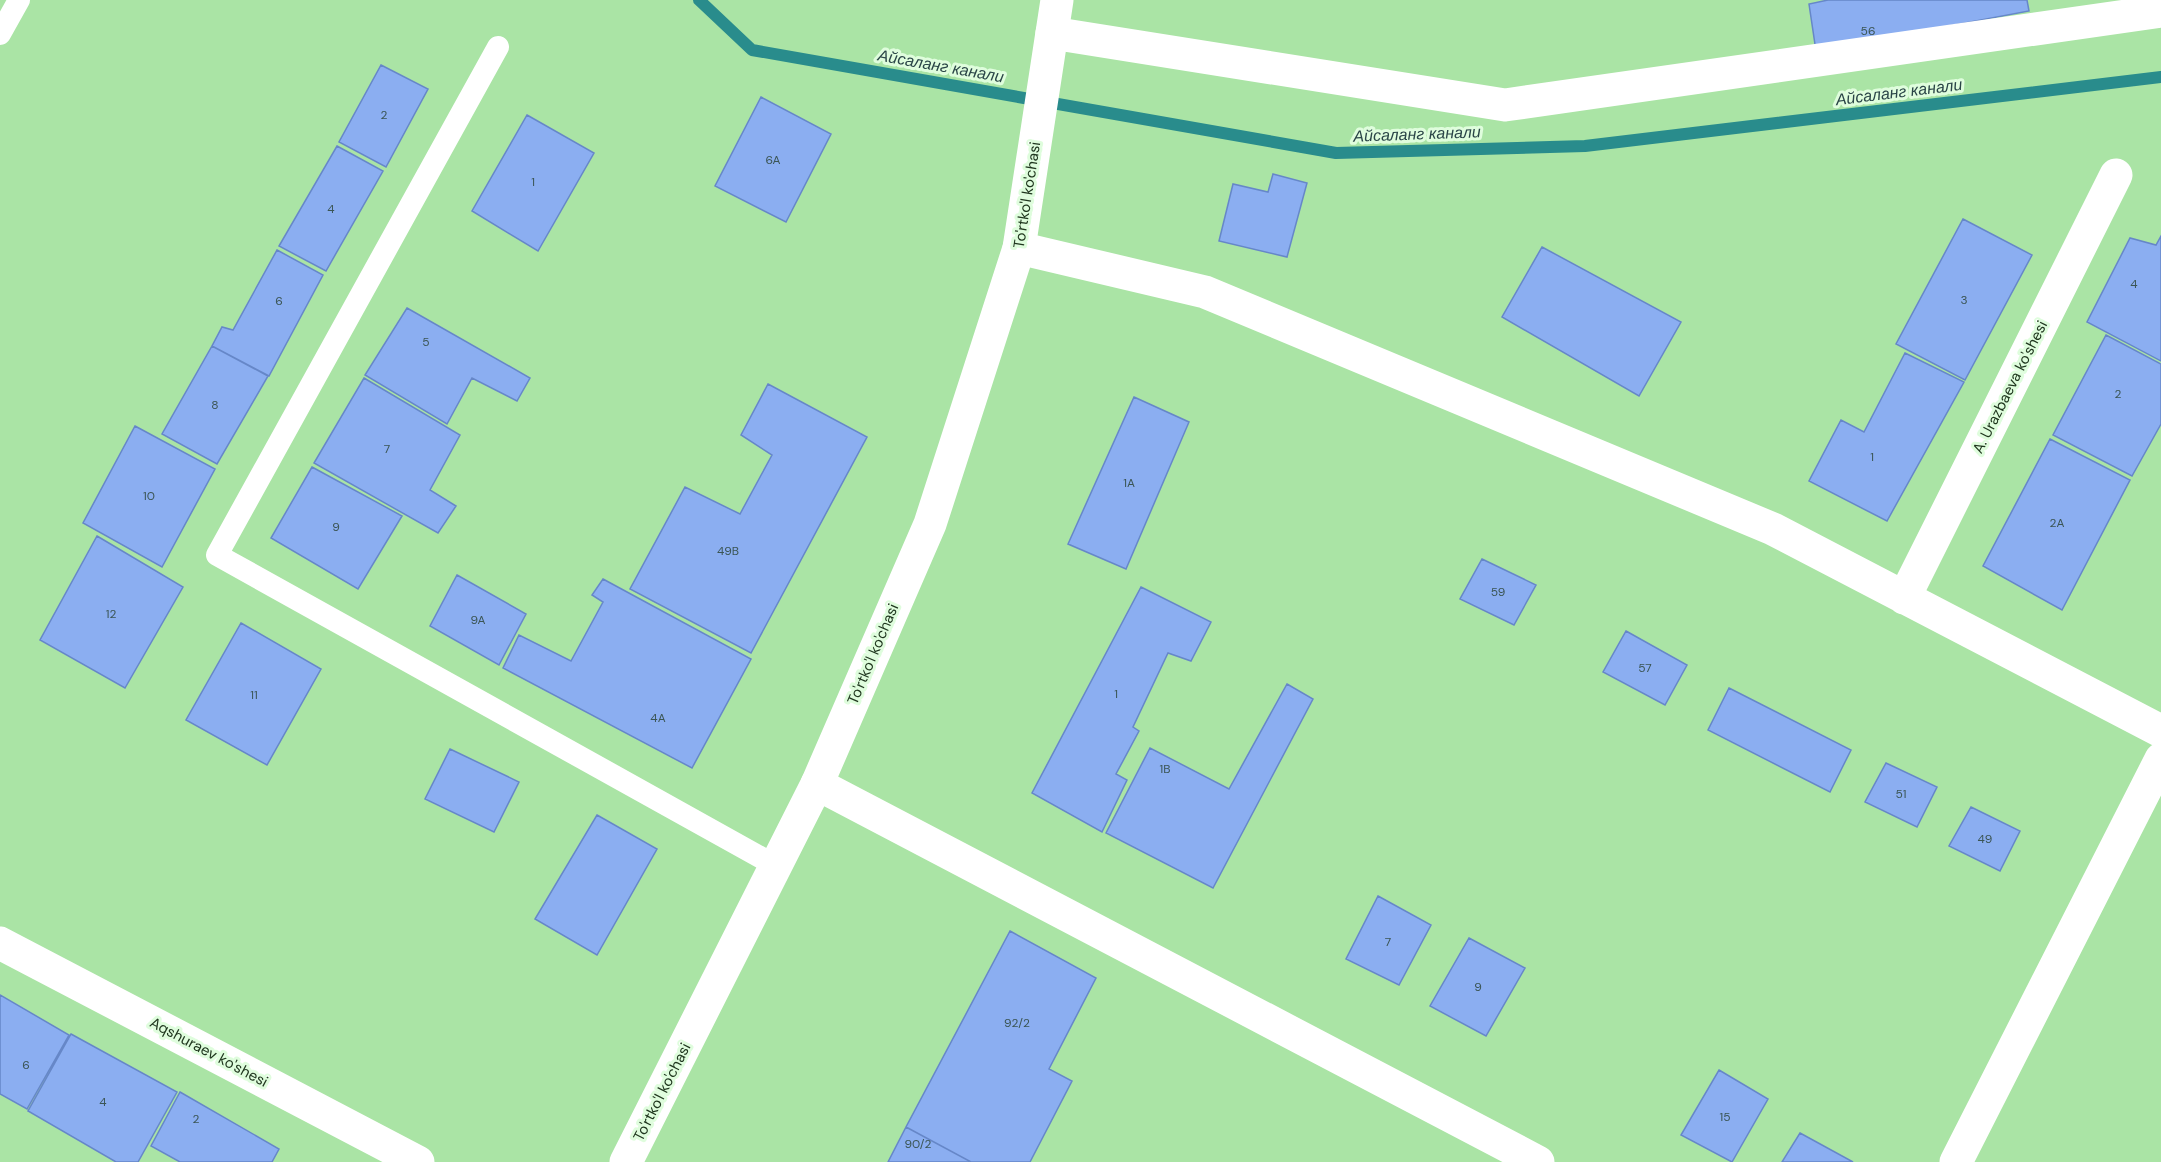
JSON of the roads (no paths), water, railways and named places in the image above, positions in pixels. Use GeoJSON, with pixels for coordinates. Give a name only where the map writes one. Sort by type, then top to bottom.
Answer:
{"type":"FeatureCollection","features":[{"type":"Feature","properties":{"kind":"street","name":"To'rtko'l ko'chasi"},"geometry":{"type":"LineString","coordinates":[[626,1162],[778,867],[817,784],[930,524],[1019,248],[1057,0]]}},
{"type":"Feature","properties":{"kind":"street"},"geometry":{"type":"LineString","coordinates":[[1052,33],[1505,105],[2161,11]]}},
{"type":"Feature","properties":{"kind":"street","name":"A. Urazbaeva ko'shesi"},"geometry":{"type":"LineString","coordinates":[[1904,598],[2116,175]]}},
{"type":"Feature","properties":{"kind":"street"},"geometry":{"type":"LineString","coordinates":[[1019,248],[1205,292],[1773,529],[2161,731]]}},
{"type":"Feature","properties":{"kind":"street"},"geometry":{"type":"LineString","coordinates":[[1956,1162],[2161,759]]}},
{"type":"Feature","properties":{"kind":"street"},"geometry":{"type":"LineString","coordinates":[[817,784],[1538,1162]]}},
{"type":"Feature","properties":{"kind":"street","name":"Aqshuraev ko'shesi"},"geometry":{"type":"LineString","coordinates":[[0,943],[418,1162]]}},
{"type":"Feature","properties":{"kind":"lane"},"geometry":{"type":"LineString","coordinates":[[0,34],[19,0]]}},
{"type":"Feature","properties":{"kind":"lane"},"geometry":{"type":"LineString","coordinates":[[498,47],[217,555],[778,867]]}},
{"type":"Feature","properties":{"kind":"waterway","name":"Айсаланг канали"},"geometry":{"type":"LineString","coordinates":[[699,0],[752,50],[1336,153],[1585,146],[2161,77]]}}]}
